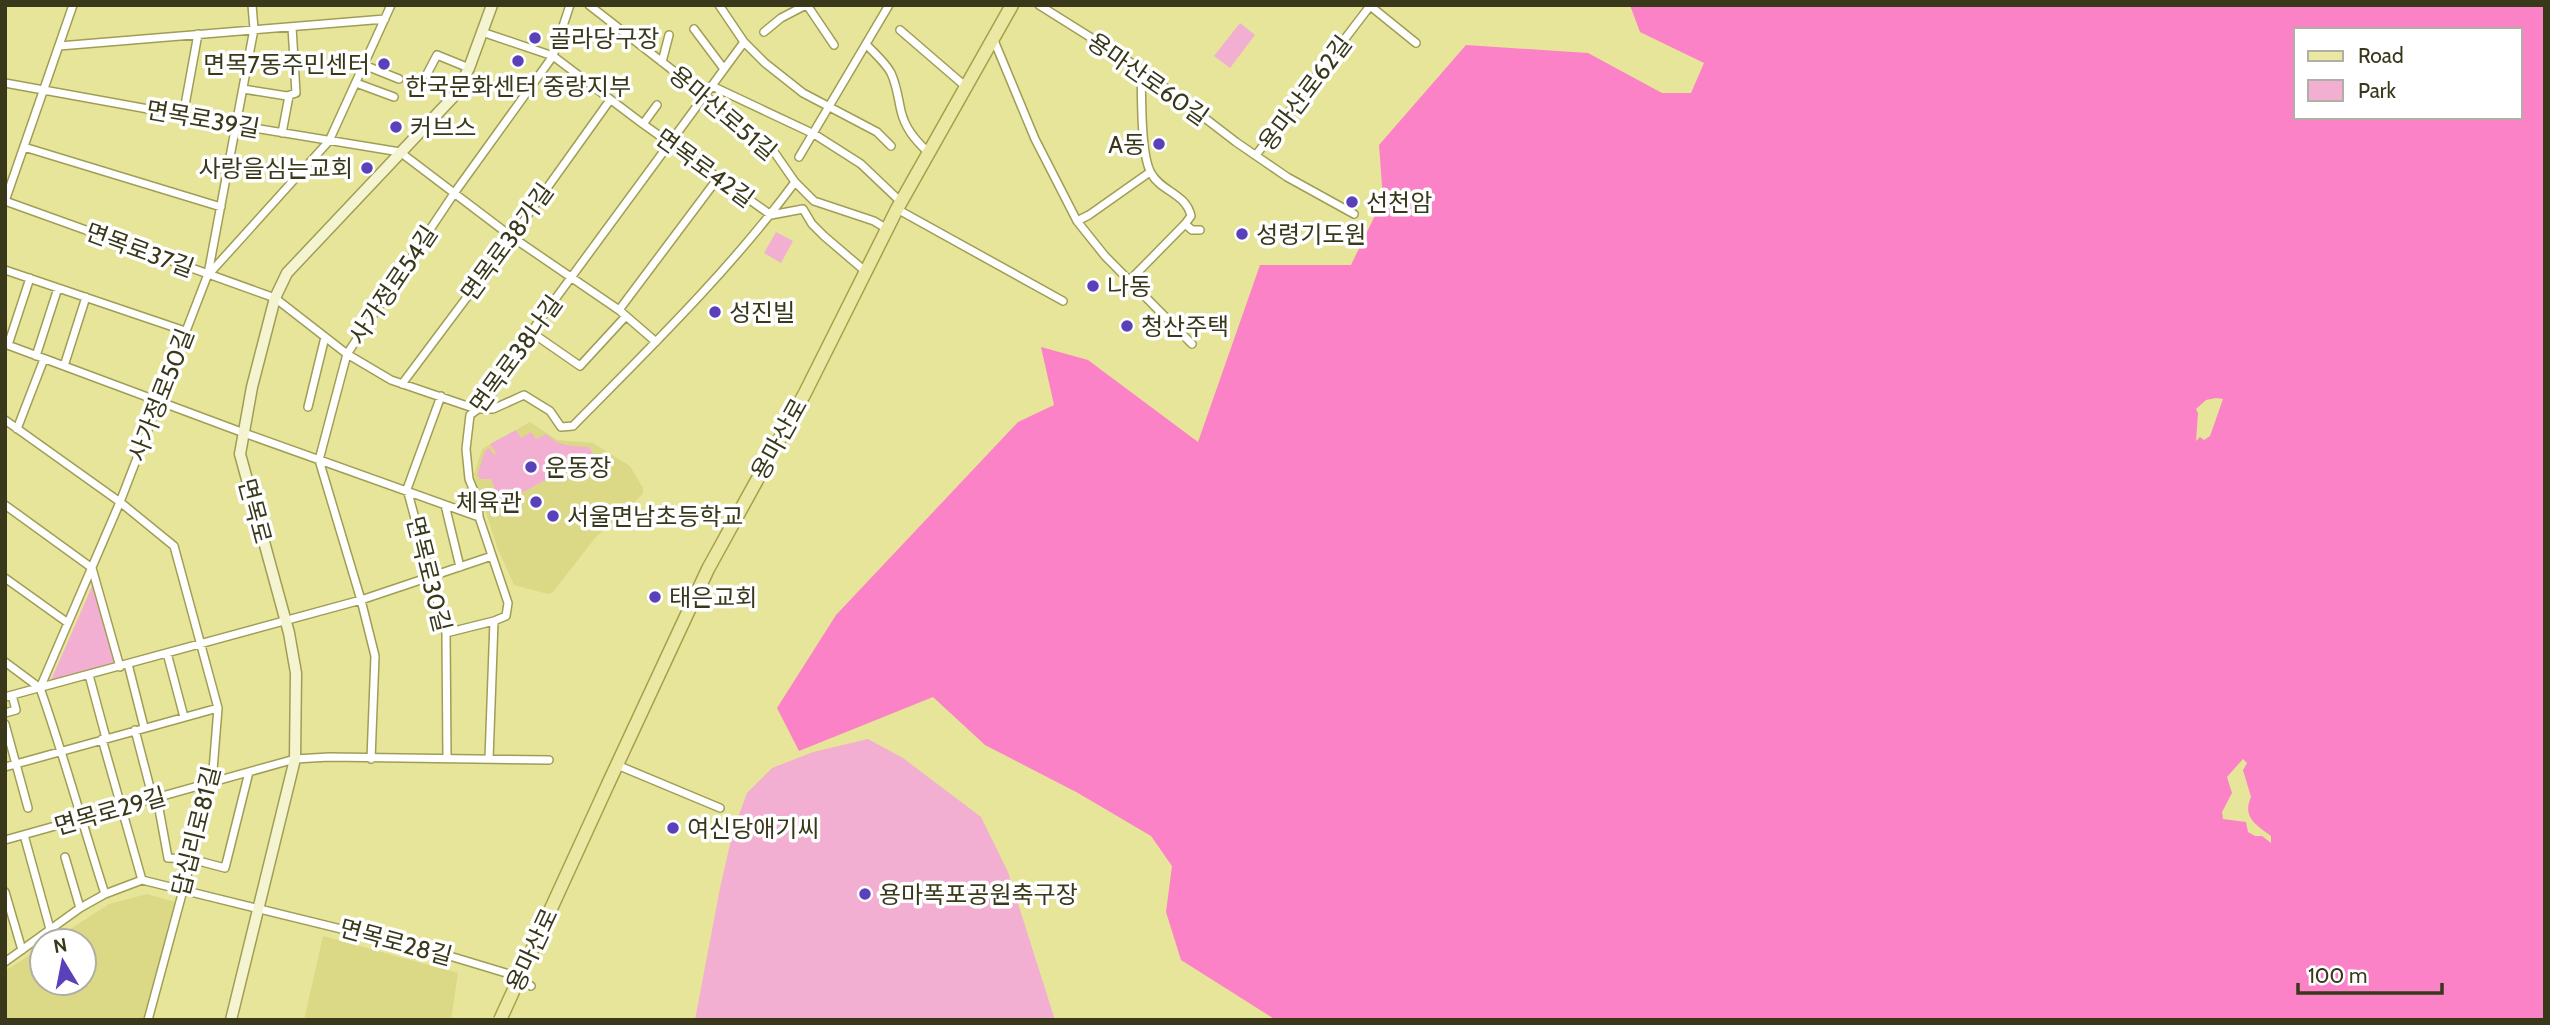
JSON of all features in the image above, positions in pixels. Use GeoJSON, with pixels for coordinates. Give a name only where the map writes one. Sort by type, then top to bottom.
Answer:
{"type":"FeatureCollection","features":[{"type":"Feature","properties":{"kind":"main road","name":"용마산로"},"geometry":{"type":"LineString","coordinates":[[500,1020],[708,569],[805,393],[899,205],[1012,5]]}},
{"type":"Feature","properties":{"kind":"street"},"geometry":{"type":"LineString","coordinates":[[5,201],[73,5]]}},
{"type":"Feature","properties":{"kind":"street","name":"사가정로50길"},"geometry":{"type":"LineString","coordinates":[[40,688],[120,502],[208,274],[254,29],[253,5]]}},
{"type":"Feature","properties":{"kind":"street"},"geometry":{"type":"LineString","coordinates":[[208,274],[329,141],[391,5]]}},
{"type":"Feature","properties":{"kind":"street","name":"면목로"},"geometry":{"type":"LineString","coordinates":[[231,1020],[295,759],[296,673],[286,621],[240,454],[252,387],[275,298],[287,273],[451,100],[469,68],[492,5]]}},
{"type":"Feature","properties":{"kind":"street","name":"사가정로54길"},"geometry":{"type":"LineString","coordinates":[[319,460],[347,354],[455,192],[553,56],[570,5]]}},
{"type":"Feature","properties":{"kind":"street","name":"용마산로51길"},"geometry":{"type":"LineString","coordinates":[[589,5],[773,149],[795,182],[814,201],[874,221],[887,229]]}},
{"type":"Feature","properties":{"kind":"street"},"geometry":{"type":"LineString","coordinates":[[719,5],[744,41],[765,63],[803,93],[877,132],[891,146]]}},
{"type":"Feature","properties":{"kind":"street"},"geometry":{"type":"LineString","coordinates":[[764,32],[780,18],[806,5],[834,45]]}},
{"type":"Feature","properties":{"kind":"street"},"geometry":{"type":"LineString","coordinates":[[799,157],[889,5]]}},
{"type":"Feature","properties":{"kind":"street","name":"용마산로60길"},"geometry":{"type":"LineString","coordinates":[[1039,5],[1141,69],[1256,155]]}},
{"type":"Feature","properties":{"kind":"street"},"geometry":{"type":"LineString","coordinates":[[1370,6],[1416,43]]}},
{"type":"Feature","properties":{"kind":"street","name":"용마산로62길"},"geometry":{"type":"LineString","coordinates":[[1354,214],[1299,184],[1256,155],[1370,6]]}},
{"type":"Feature","properties":{"kind":"street"},"geometry":{"type":"LineString","coordinates":[[59,46],[385,19]]}},
{"type":"Feature","properties":{"kind":"street"},"geometry":{"type":"LineString","coordinates":[[243,89],[289,96],[297,92],[292,27]]}},
{"type":"Feature","properties":{"kind":"street"},"geometry":{"type":"LineString","coordinates":[[694,29],[724,69]]}},
{"type":"Feature","properties":{"kind":"street"},"geometry":{"type":"LineString","coordinates":[[900,30],[965,86]]}},
{"type":"Feature","properties":{"kind":"street","name":"면목로42길"},"geometry":{"type":"LineString","coordinates":[[482,32],[553,56],[771,215],[803,209],[812,224],[865,271]]}},
{"type":"Feature","properties":{"kind":"street"},"geometry":{"type":"LineString","coordinates":[[183,116],[198,34]]}},
{"type":"Feature","properties":{"kind":"street","name":"용마산로51길"},"geometry":{"type":"LineString","coordinates":[[662,62],[668,35]]}},
{"type":"Feature","properties":{"kind":"street"},"geometry":{"type":"LineString","coordinates":[[993,37],[1036,141],[1077,221],[1105,256],[1192,344]]}},
{"type":"Feature","properties":{"kind":"street","name":"면목로38나길"},"geometry":{"type":"LineString","coordinates":[[489,760],[494,621],[506,616],[508,603],[469,479],[466,449],[468,418],[487,401],[531,332],[744,41]]}},
{"type":"Feature","properties":{"kind":"street"},"geometry":{"type":"LineString","coordinates":[[866,44],[890,70],[898,88],[906,127],[928,152]]}},
{"type":"Feature","properties":{"kind":"street"},"geometry":{"type":"LineString","coordinates":[[427,74],[437,55],[469,68]]}},
{"type":"Feature","properties":{"kind":"street"},"geometry":{"type":"LineString","coordinates":[[364,65],[399,79]]}},
{"type":"Feature","properties":{"kind":"street"},"geometry":{"type":"LineString","coordinates":[[1130,280],[1191,216],[1187,204],[1150,172],[1142,124],[1141,69]]}},
{"type":"Feature","properties":{"kind":"street","name":"면목로39길"},"geometry":{"type":"LineString","coordinates":[[5,83],[400,152]]}},
{"type":"Feature","properties":{"kind":"street"},"geometry":{"type":"LineString","coordinates":[[356,83],[394,97]]}},
{"type":"Feature","properties":{"kind":"street"},"geometry":{"type":"LineString","coordinates":[[712,86],[814,134],[861,164],[899,205],[1063,302]]}},
{"type":"Feature","properties":{"kind":"street"},"geometry":{"type":"LineString","coordinates":[[282,133],[289,96]]}},
{"type":"Feature","properties":{"kind":"street","name":"면목로38가길"},"geometry":{"type":"LineString","coordinates":[[402,384],[610,100]]}},
{"type":"Feature","properties":{"kind":"street","name":"면목로42길"},"geometry":{"type":"LineString","coordinates":[[643,124],[657,105]]}},
{"type":"Feature","properties":{"kind":"street"},"geometry":{"type":"LineString","coordinates":[[23,147],[220,208]]}},
{"type":"Feature","properties":{"kind":"street"},"geometry":{"type":"LineString","coordinates":[[400,152],[512,237],[619,310],[656,342]]}},
{"type":"Feature","properties":{"kind":"street"},"geometry":{"type":"LineString","coordinates":[[1077,221],[1150,172]]}},
{"type":"Feature","properties":{"kind":"street"},"geometry":{"type":"LineString","coordinates":[[619,310],[718,178]]}},
{"type":"Feature","properties":{"kind":"street"},"geometry":{"type":"LineString","coordinates":[[476,409],[491,410],[524,395],[550,411],[561,427],[573,426],[656,342],[771,215],[795,182]]}},
{"type":"Feature","properties":{"kind":"street","name":"면목로37길"},"geometry":{"type":"LineString","coordinates":[[5,201],[275,298],[347,354],[391,380],[476,409]]}},
{"type":"Feature","properties":{"kind":"street"},"geometry":{"type":"LineString","coordinates":[[1185,225],[1192,230],[1200,230]]}},
{"type":"Feature","properties":{"kind":"street"},"geometry":{"type":"LineString","coordinates":[[5,270],[185,331]]}},
{"type":"Feature","properties":{"kind":"street"},"geometry":{"type":"LineString","coordinates":[[30,278],[7,344],[243,433],[407,489],[479,517]]}},
{"type":"Feature","properties":{"kind":"street"},"geometry":{"type":"LineString","coordinates":[[17,429],[40,358],[58,288]]}},
{"type":"Feature","properties":{"kind":"street"},"geometry":{"type":"LineString","coordinates":[[64,366],[86,297]]}},
{"type":"Feature","properties":{"kind":"street"},"geometry":{"type":"LineString","coordinates":[[531,332],[580,366],[626,316]]}},
{"type":"Feature","properties":{"kind":"street"},"geometry":{"type":"LineString","coordinates":[[308,407],[325,337]]}},
{"type":"Feature","properties":{"kind":"street","name":"면목로30길"},"geometry":{"type":"LineString","coordinates":[[441,396],[407,489],[446,633],[447,758]]}},
{"type":"Feature","properties":{"kind":"street","name":"답십리로81길"},"geometry":{"type":"LineString","coordinates":[[5,420],[120,502],[174,546],[218,708],[212,783],[148,1020]]}},
{"type":"Feature","properties":{"kind":"street"},"geometry":{"type":"LineString","coordinates":[[319,460],[375,656],[371,760]]}},
{"type":"Feature","properties":{"kind":"street"},"geometry":{"type":"LineString","coordinates":[[5,505],[92,568],[144,727]]}},
{"type":"Feature","properties":{"kind":"street"},"geometry":{"type":"LineString","coordinates":[[445,505],[460,567]]}},
{"type":"Feature","properties":{"kind":"street"},"geometry":{"type":"LineString","coordinates":[[5,713],[16,710],[9,696],[361,600],[492,556]]}},
{"type":"Feature","properties":{"kind":"street"},"geometry":{"type":"LineString","coordinates":[[5,578],[68,623]]}},
{"type":"Feature","properties":{"kind":"street"},"geometry":{"type":"LineString","coordinates":[[446,633],[494,621]]}},
{"type":"Feature","properties":{"kind":"street"},"geometry":{"type":"LineString","coordinates":[[167,653],[184,717]]}},
{"type":"Feature","properties":{"kind":"street"},"geometry":{"type":"LineString","coordinates":[[5,662],[40,688],[63,751],[105,894]]}},
{"type":"Feature","properties":{"kind":"street"},"geometry":{"type":"LineString","coordinates":[[53,927],[105,894],[142,880],[121,808],[89,675]]}},
{"type":"Feature","properties":{"kind":"street"},"geometry":{"type":"LineString","coordinates":[[5,767],[218,708]]}},
{"type":"Feature","properties":{"kind":"street"},"geometry":{"type":"LineString","coordinates":[[5,724],[28,808]]}},
{"type":"Feature","properties":{"kind":"street"},"geometry":{"type":"LineString","coordinates":[[135,730],[155,799],[168,858],[191,859],[225,868],[249,772]]}},
{"type":"Feature","properties":{"kind":"street"},"geometry":{"type":"LineString","coordinates":[[295,759],[329,757],[371,760],[549,760]]}},
{"type":"Feature","properties":{"kind":"street","name":"면목로29길"},"geometry":{"type":"LineString","coordinates":[[5,840],[295,759]]}},
{"type":"Feature","properties":{"kind":"street"},"geometry":{"type":"LineString","coordinates":[[617,765],[720,808]]}},
{"type":"Feature","properties":{"kind":"street"},"geometry":{"type":"LineString","coordinates":[[24,835],[49,927]]}},
{"type":"Feature","properties":{"kind":"street"},"geometry":{"type":"LineString","coordinates":[[65,857],[80,908]]}},
{"type":"Feature","properties":{"kind":"street","name":"면목로28길"},"geometry":{"type":"LineString","coordinates":[[142,880],[443,954],[506,973],[531,986]]}},
{"type":"Feature","properties":{"kind":"street"},"geometry":{"type":"LineString","coordinates":[[5,892],[22,950]]}},
{"type":"Feature","properties":{"kind":"street"},"geometry":{"type":"LineString","coordinates":[[5,962],[28,946]]}},
{"type":"Feature","properties":{"kind":"shaded area"},"geometry":{"type":"Polygon","coordinates":[[[1630,5],[2545,5],[2545,1020],[1276,1020],[1181,960],[1166,912],[1172,866],[1151,836],[1078,793],[985,745],[933,697],[799,751],[777,708],[836,615],[1018,422],[1054,405],[1041,347],[1088,360],[1198,442],[1260,265],[1351,265],[1383,199],[1379,145],[1466,45],[1588,53],[1662,93],[1691,93],[1704,63],[1640,32],[1630,5]],[[2223,399],[2206,400],[2196,409],[2196,441],[2200,437],[2204,440],[2210,436],[2223,399]],[[2243,759],[2227,777],[2232,793],[2222,812],[2223,819],[2246,822],[2248,832],[2262,836],[2271,843],[2271,836],[2249,815],[2251,797],[2243,770],[2247,763],[2243,759]]]}},
{"type":"Feature","properties":{"kind":"shaded area","name":"서울면남초등학교"},"geometry":{"type":"Polygon","coordinates":[[[530,422],[557,440],[593,443],[630,466],[643,488],[643,494],[595,538],[553,592],[548,594],[514,585],[497,547],[474,475],[482,449],[530,422]]]}},
{"type":"Feature","properties":{"kind":"shaded area"},"geometry":{"type":"Polygon","coordinates":[[[147,894],[175,902],[144,1020],[5,1020],[5,971],[28,956],[28,997],[98,997],[98,927],[74,927],[109,904],[147,894]]]}},
{"type":"Feature","properties":{"kind":"shaded area"},"geometry":{"type":"Polygon","coordinates":[[[323,936],[458,973],[451,1020],[304,1020],[323,936]]]}},
{"type":"Feature","properties":{"kind":"green space"},"geometry":{"type":"Polygon","coordinates":[[[1240,23],[1255,35],[1230,68],[1214,56],[1240,23]]]}},
{"type":"Feature","properties":{"kind":"green space"},"geometry":{"type":"Polygon","coordinates":[[[776,232],[793,241],[781,263],[764,253],[776,232]]]}},
{"type":"Feature","properties":{"kind":"green space","name":"운동장"},"geometry":{"type":"Polygon","coordinates":[[[516,430],[521,438],[531,432],[536,439],[546,434],[560,443],[589,447],[593,454],[511,499],[499,501],[491,479],[480,479],[477,475],[485,451],[489,448],[494,455],[496,453],[490,444],[516,430]]]}},
{"type":"Feature","properties":{"kind":"green space"},"geometry":{"type":"Polygon","coordinates":[[[93,583],[114,663],[51,680],[90,591],[93,583]]]}},
{"type":"Feature","properties":{"kind":"green space"},"geometry":{"type":"Polygon","coordinates":[[[868,739],[903,758],[981,817],[1008,872],[1055,1020],[695,1020],[733,831],[747,793],[772,768],[813,752],[868,739]]]}},
{"type":"Feature","properties":{"kind":"place","name":"골라당구장"},"geometry":{"type":"Point","coordinates":[535,38]}},
{"type":"Feature","properties":{"kind":"place","name":"한국문화센터 중랑지부"},"geometry":{"type":"Point","coordinates":[518,61]}},
{"type":"Feature","properties":{"kind":"place","name":"면목7동주민센터"},"geometry":{"type":"Point","coordinates":[384,64]}},
{"type":"Feature","properties":{"kind":"place","name":"커브스"},"geometry":{"type":"Point","coordinates":[396,127]}},
{"type":"Feature","properties":{"kind":"place","name":"A동"},"geometry":{"type":"Point","coordinates":[1159,144]}},
{"type":"Feature","properties":{"kind":"place","name":"사랑을심는교회"},"geometry":{"type":"Point","coordinates":[367,168]}},
{"type":"Feature","properties":{"kind":"place","name":"선천암"},"geometry":{"type":"Point","coordinates":[1352,202]}},
{"type":"Feature","properties":{"kind":"place","name":"성령기도원"},"geometry":{"type":"Point","coordinates":[1242,234]}},
{"type":"Feature","properties":{"kind":"place","name":"나동"},"geometry":{"type":"Point","coordinates":[1093,286]}},
{"type":"Feature","properties":{"kind":"place","name":"성진빌"},"geometry":{"type":"Point","coordinates":[715,312]}},
{"type":"Feature","properties":{"kind":"place","name":"청산주택"},"geometry":{"type":"Point","coordinates":[1127,326]}},
{"type":"Feature","properties":{"kind":"place","name":"운동장"},"geometry":{"type":"Point","coordinates":[531,467]}},
{"type":"Feature","properties":{"kind":"place","name":"체육관"},"geometry":{"type":"Point","coordinates":[536,502]}},
{"type":"Feature","properties":{"kind":"place","name":"서울면남초등학교"},"geometry":{"type":"Point","coordinates":[553,516]}},
{"type":"Feature","properties":{"kind":"place","name":"태은교회"},"geometry":{"type":"Point","coordinates":[655,597]}},
{"type":"Feature","properties":{"kind":"place","name":"여신당애기씨"},"geometry":{"type":"Point","coordinates":[673,828]}},
{"type":"Feature","properties":{"kind":"place","name":"용마폭포공원축구장"},"geometry":{"type":"Point","coordinates":[865,894]}}]}
